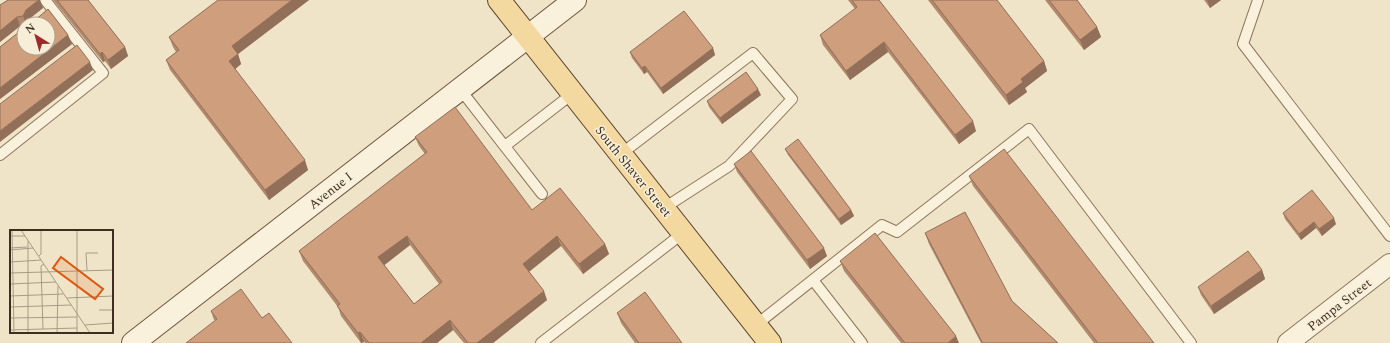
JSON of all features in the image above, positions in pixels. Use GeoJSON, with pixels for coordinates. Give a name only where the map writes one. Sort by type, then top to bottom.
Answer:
{"type":"FeatureCollection","features":[{"type":"Feature","properties":{"kind":"main road","name":"South Shaver Street"},"geometry":{"type":"LineString","coordinates":[[499,0],[770,343]]}},
{"type":"Feature","properties":{"kind":"street","name":"Avenue I"},"geometry":{"type":"LineString","coordinates":[[133,343],[575,0]]}},
{"type":"Feature","properties":{"kind":"street","name":"Pampa Street"},"geometry":{"type":"LineString","coordinates":[[1288,343],[1390,264]]}},
{"type":"Feature","properties":{"kind":"lane"},"geometry":{"type":"LineString","coordinates":[[0,155],[103,74],[77,47],[45,0]]}},
{"type":"Feature","properties":{"kind":"lane"},"geometry":{"type":"LineString","coordinates":[[1258,0],[1243,44],[1390,236]]}},
{"type":"Feature","properties":{"kind":"lane"},"geometry":{"type":"LineString","coordinates":[[42,16],[52,9]]}},
{"type":"Feature","properties":{"kind":"lane"},"geometry":{"type":"LineString","coordinates":[[621,154],[753,53],[792,99],[729,166],[664,208]]}},
{"type":"Feature","properties":{"kind":"lane"},"geometry":{"type":"LineString","coordinates":[[460,89],[542,194]]}},
{"type":"Feature","properties":{"kind":"lane"},"geometry":{"type":"LineString","coordinates":[[505,146],[572,94]]}},
{"type":"Feature","properties":{"kind":"lane"},"geometry":{"type":"LineString","coordinates":[[756,325],[882,225],[897,232],[1029,129],[1191,343]]}},
{"type":"Feature","properties":{"kind":"lane"},"geometry":{"type":"LineString","coordinates":[[542,343],[683,233]]}},
{"type":"Feature","properties":{"kind":"lane"},"geometry":{"type":"LineString","coordinates":[[813,280],[862,343]]}},
{"type":"Feature","properties":{"kind":"building"},"geometry":{"type":"Polygon","coordinates":[[[8,0],[39,0],[26,10],[23,16],[16,16],[16,18],[0,31],[0,5],[8,0]]]}},
{"type":"Feature","properties":{"kind":"building"},"geometry":{"type":"Polygon","coordinates":[[[57,0],[88,0],[125,47],[108,60],[102,52],[100,54],[57,0]]]}},
{"type":"Feature","properties":{"kind":"building"},"geometry":{"type":"Polygon","coordinates":[[[218,0],[292,0],[232,46],[238,54],[229,61],[305,160],[265,190],[166,60],[179,50],[169,37],[218,0]]]}},
{"type":"Feature","properties":{"kind":"building"},"geometry":{"type":"Polygon","coordinates":[[[852,0],[879,0],[973,121],[955,135],[884,42],[846,71],[820,35],[857,7],[852,0]]]}},
{"type":"Feature","properties":{"kind":"building"},"geometry":{"type":"Polygon","coordinates":[[[932,0],[997,0],[1044,61],[1021,79],[1023,82],[1006,95],[932,0]]]}},
{"type":"Feature","properties":{"kind":"building"},"geometry":{"type":"Polygon","coordinates":[[[1049,0],[1077,0],[1097,27],[1080,40],[1049,0]]]}},
{"type":"Feature","properties":{"kind":"building"},"geometry":{"type":"Polygon","coordinates":[[[48,9],[53,16],[40,16],[48,9]]]}},
{"type":"Feature","properties":{"kind":"building"},"geometry":{"type":"Polygon","coordinates":[[[684,11],[713,48],[661,88],[645,66],[642,68],[630,52],[684,11]]]}},
{"type":"Feature","properties":{"kind":"building"},"geometry":{"type":"Polygon","coordinates":[[[56,19],[68,35],[56,44],[56,19]]]}},
{"type":"Feature","properties":{"kind":"building"},"geometry":{"type":"Polygon","coordinates":[[[16,34],[16,56],[41,56],[0,88],[0,47],[16,34]]]}},
{"type":"Feature","properties":{"kind":"building"},"geometry":{"type":"Polygon","coordinates":[[[77,45],[90,62],[0,131],[0,104],[77,45]]]}},
{"type":"Feature","properties":{"kind":"building"},"geometry":{"type":"Polygon","coordinates":[[[746,72],[758,89],[720,118],[707,101],[746,72]]]}},
{"type":"Feature","properties":{"kind":"building"},"geometry":{"type":"Polygon","coordinates":[[[455,107],[532,210],[560,188],[605,244],[579,264],[557,236],[523,264],[544,291],[477,343],[468,343],[450,320],[421,343],[369,343],[360,332],[358,333],[337,306],[340,304],[299,251],[427,152],[415,137],[455,107]],[[407,236],[378,257],[414,304],[442,282],[407,236]]]}},
{"type":"Feature","properties":{"kind":"building"},"geometry":{"type":"Polygon","coordinates":[[[798,139],[851,210],[839,219],[785,149],[798,139]]]}},
{"type":"Feature","properties":{"kind":"building"},"geometry":{"type":"Polygon","coordinates":[[[1004,149],[1154,343],[1098,343],[969,176],[1004,149]]]}},
{"type":"Feature","properties":{"kind":"building"},"geometry":{"type":"Polygon","coordinates":[[[751,151],[824,248],[807,260],[734,164],[751,151]]]}},
{"type":"Feature","properties":{"kind":"building"},"geometry":{"type":"Polygon","coordinates":[[[1312,190],[1334,218],[1319,229],[1314,222],[1299,234],[1283,213],[1312,190]]]}},
{"type":"Feature","properties":{"kind":"building"},"geometry":{"type":"Polygon","coordinates":[[[965,212],[1012,301],[1058,343],[982,342],[925,233],[965,212]]]}},
{"type":"Feature","properties":{"kind":"building"},"geometry":{"type":"Polygon","coordinates":[[[875,233],[956,336],[948,343],[905,343],[840,261],[875,233]]]}},
{"type":"Feature","properties":{"kind":"building"},"geometry":{"type":"Polygon","coordinates":[[[1248,251],[1262,270],[1211,306],[1198,287],[1248,251]]]}},
{"type":"Feature","properties":{"kind":"building"},"geometry":{"type":"Polygon","coordinates":[[[241,289],[262,318],[269,313],[292,343],[186,343],[217,319],[211,311],[241,289]]]}},
{"type":"Feature","properties":{"kind":"building"},"geometry":{"type":"Polygon","coordinates":[[[645,292],[682,343],[639,343],[617,313],[645,292]]]}}]}
